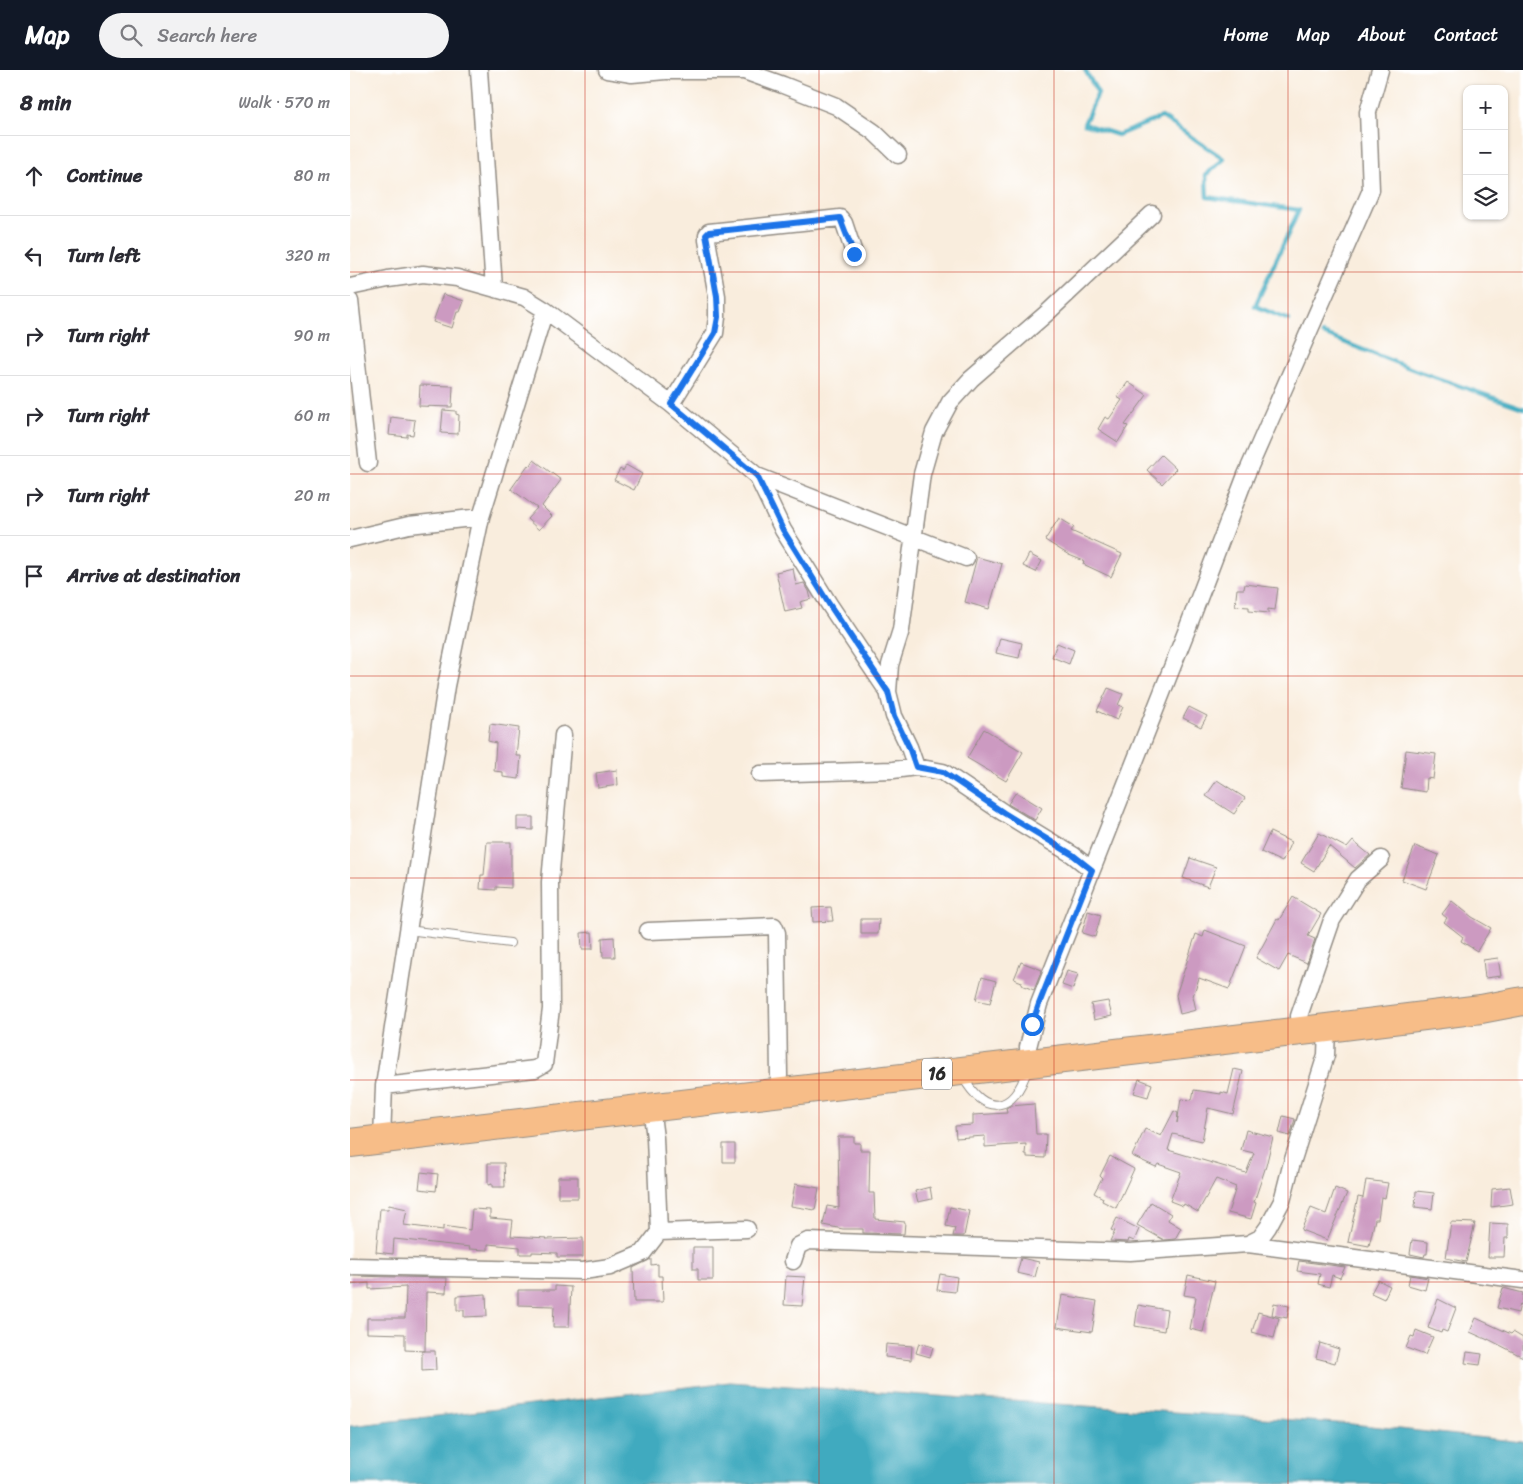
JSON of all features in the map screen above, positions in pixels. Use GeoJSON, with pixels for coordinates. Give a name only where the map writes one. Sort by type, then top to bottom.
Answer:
{"type":"FeatureCollection","features":[{"type":"Feature","properties":{"kind":"highway","name":"16"},"geometry":{"type":"LineString","coordinates":[[350,1126],[382,1130],[651,1107],[959,1071],[1028,1055],[1299,1016],[1391,1006],[1523,985]]}},
{"type":"Feature","properties":{"kind":"highway","name":"16"},"geometry":{"type":"LineString","coordinates":[[350,1143],[382,1130],[779,1076],[1327,1028],[1481,1009],[1523,1001]]}},
{"type":"Feature","properties":{"kind":"street"},"geometry":{"type":"LineString","coordinates":[[478,70],[494,288]]}},
{"type":"Feature","properties":{"kind":"street"},"geometry":{"type":"LineString","coordinates":[[607,70],[633,72],[744,71],[836,106],[874,132],[898,155]]}},
{"type":"Feature","properties":{"kind":"street"},"geometry":{"type":"LineString","coordinates":[[1028,1055],[1039,1004],[1190,623],[1246,475],[1371,190],[1368,112],[1380,70]]}},
{"type":"Feature","properties":{"kind":"street"},"geometry":{"type":"LineString","coordinates":[[916,767],[894,716],[888,692],[890,666],[901,630],[922,474],[934,432],[950,402],[971,379],[1054,306],[1152,214]]}},
{"type":"Feature","properties":{"kind":"street"},"geometry":{"type":"LineString","coordinates":[[671,404],[715,333],[718,317],[717,296],[706,235],[709,232],[840,218],[854,254]]}},
{"type":"Feature","properties":{"kind":"street"},"geometry":{"type":"LineString","coordinates":[[350,287],[423,274],[457,278],[524,296],[671,404],[757,476],[966,558]]}},
{"type":"Feature","properties":{"kind":"street"},"geometry":{"type":"LineString","coordinates":[[350,301],[368,463]]}},
{"type":"Feature","properties":{"kind":"street"},"geometry":{"type":"LineString","coordinates":[[382,1130],[384,1086],[446,686],[481,517],[545,310]]}},
{"type":"Feature","properties":{"kind":"street"},"geometry":{"type":"LineString","coordinates":[[757,476],[783,530],[829,604],[888,692]]}},
{"type":"Feature","properties":{"kind":"street"},"geometry":{"type":"LineString","coordinates":[[350,539],[409,525],[481,517]]}},
{"type":"Feature","properties":{"kind":"street"},"geometry":{"type":"LineString","coordinates":[[384,1086],[535,1068],[544,1064],[552,1009],[550,882],[563,735]]}},
{"type":"Feature","properties":{"kind":"street"},"geometry":{"type":"LineString","coordinates":[[760,774],[893,770],[916,767],[943,772],[1004,813],[1073,855],[1092,870]]}},
{"type":"Feature","properties":{"kind":"street"},"geometry":{"type":"LineString","coordinates":[[1299,1016],[1332,920],[1358,878],[1381,859]]}},
{"type":"Feature","properties":{"kind":"street"},"geometry":{"type":"LineString","coordinates":[[648,931],[774,926],[777,933],[779,1076]]}},
{"type":"Feature","properties":{"kind":"street"},"geometry":{"type":"LineString","coordinates":[[1248,1244],[1260,1238],[1282,1201],[1326,1055],[1327,1028]]}},
{"type":"Feature","properties":{"kind":"street"},"geometry":{"type":"LineString","coordinates":[[350,1266],[583,1271],[610,1267],[643,1253],[659,1232],[655,1138],[651,1107]]}},
{"type":"Feature","properties":{"kind":"street"},"geometry":{"type":"LineString","coordinates":[[659,1232],[747,1229]]}},
{"type":"Feature","properties":{"kind":"street"},"geometry":{"type":"LineString","coordinates":[[792,1260],[798,1246],[808,1241],[1130,1252],[1248,1244],[1523,1280]]}},
{"type":"Feature","properties":{"kind":"lane"},"geometry":{"type":"LineString","coordinates":[[408,930],[510,943]]}},
{"type":"Feature","properties":{"kind":"lane"},"geometry":{"type":"LineString","coordinates":[[959,1071],[970,1089],[980,1100],[994,1105],[1002,1104],[1009,1102],[1020,1088],[1028,1055]]}},
{"type":"Feature","properties":{"kind":"water"},"geometry":{"type":"Polygon","coordinates":[[[730,1382],[1352,1424],[1523,1442],[1523,1484],[350,1484],[350,1426],[730,1382]]]}},
{"type":"Feature","properties":{"kind":"building"},"geometry":{"type":"Polygon","coordinates":[[[443,294],[464,301],[460,312],[457,312],[452,328],[433,322],[443,294]]]}},
{"type":"Feature","properties":{"kind":"building"},"geometry":{"type":"Polygon","coordinates":[[[1128,382],[1147,395],[1125,425],[1128,426],[1118,442],[1098,429],[1105,417],[1109,419],[1122,400],[1117,397],[1128,382]]]}},
{"type":"Feature","properties":{"kind":"building"},"geometry":{"type":"Polygon","coordinates":[[[420,385],[453,386],[452,407],[419,406],[420,385]]]}},
{"type":"Feature","properties":{"kind":"building"},"geometry":{"type":"Polygon","coordinates":[[[443,410],[456,411],[456,414],[459,415],[458,434],[441,433],[443,410]]]}},
{"type":"Feature","properties":{"kind":"building"},"geometry":{"type":"Polygon","coordinates":[[[391,417],[415,420],[413,435],[407,434],[407,437],[389,435],[391,417]]]}},
{"type":"Feature","properties":{"kind":"building"},"geometry":{"type":"Polygon","coordinates":[[[1161,455],[1176,469],[1162,484],[1147,470],[1161,455]]]}},
{"type":"Feature","properties":{"kind":"building"},"geometry":{"type":"Polygon","coordinates":[[[534,460],[561,480],[542,506],[552,516],[539,530],[527,519],[537,508],[511,489],[528,465],[530,467],[534,460]]]}},
{"type":"Feature","properties":{"kind":"building"},"geometry":{"type":"Polygon","coordinates":[[[626,465],[642,474],[634,490],[614,480],[620,469],[623,471],[626,465]]]}},
{"type":"Feature","properties":{"kind":"building"},"geometry":{"type":"Polygon","coordinates":[[[1059,518],[1074,527],[1071,531],[1122,554],[1111,577],[1083,564],[1084,561],[1069,555],[1045,540],[1059,518]]]}},
{"type":"Feature","properties":{"kind":"building"},"geometry":{"type":"Polygon","coordinates":[[[1029,554],[1042,561],[1036,572],[1023,566],[1029,554]]]}},
{"type":"Feature","properties":{"kind":"building"},"geometry":{"type":"Polygon","coordinates":[[[977,557],[1002,564],[989,609],[965,602],[977,557]]]}},
{"type":"Feature","properties":{"kind":"building"},"geometry":{"type":"Polygon","coordinates":[[[793,568],[796,585],[804,583],[811,599],[800,602],[802,608],[785,612],[776,572],[793,568]]]}},
{"type":"Feature","properties":{"kind":"building"},"geometry":{"type":"Polygon","coordinates":[[[1245,584],[1278,588],[1275,610],[1268,609],[1268,613],[1249,611],[1249,607],[1235,606],[1237,589],[1244,589],[1245,584]]]}},
{"type":"Feature","properties":{"kind":"building"},"geometry":{"type":"Polygon","coordinates":[[[1000,638],[1022,643],[1019,658],[996,653],[1000,638]]]}},
{"type":"Feature","properties":{"kind":"building"},"geometry":{"type":"Polygon","coordinates":[[[1057,643],[1074,650],[1069,664],[1052,657],[1057,643]]]}},
{"type":"Feature","properties":{"kind":"building"},"geometry":{"type":"Polygon","coordinates":[[[1108,688],[1123,694],[1118,705],[1123,707],[1117,720],[1097,711],[1108,688]]]}},
{"type":"Feature","properties":{"kind":"building"},"geometry":{"type":"Polygon","coordinates":[[[1189,707],[1207,716],[1201,727],[1183,718],[1189,707]]]}},
{"type":"Feature","properties":{"kind":"building"},"geometry":{"type":"Polygon","coordinates":[[[490,724],[519,728],[516,756],[521,756],[519,779],[503,777],[503,772],[494,771],[496,743],[488,741],[490,724]]]}},
{"type":"Feature","properties":{"kind":"building"},"geometry":{"type":"Polygon","coordinates":[[[984,729],[1023,752],[1006,781],[967,758],[984,729]]]}},
{"type":"Feature","properties":{"kind":"building"},"geometry":{"type":"Polygon","coordinates":[[[1406,750],[1436,754],[1433,779],[1427,778],[1426,792],[1401,788],[1406,750]]]}},
{"type":"Feature","properties":{"kind":"building"},"geometry":{"type":"Polygon","coordinates":[[[617,770],[618,785],[598,788],[596,773],[617,770]]]}},
{"type":"Feature","properties":{"kind":"building"},"geometry":{"type":"Polygon","coordinates":[[[1217,780],[1245,798],[1234,814],[1206,796],[1217,780]]]}},
{"type":"Feature","properties":{"kind":"building"},"geometry":{"type":"Polygon","coordinates":[[[1016,792],[1042,808],[1035,820],[1008,804],[1016,792]]]}},
{"type":"Feature","properties":{"kind":"building"},"geometry":{"type":"Polygon","coordinates":[[[517,817],[533,817],[533,830],[517,829],[517,817]]]}},
{"type":"Feature","properties":{"kind":"building"},"geometry":{"type":"Polygon","coordinates":[[[1270,832],[1291,842],[1282,862],[1261,852],[1270,832]]]}},
{"type":"Feature","properties":{"kind":"building"},"geometry":{"type":"Polygon","coordinates":[[[1319,833],[1347,848],[1353,841],[1370,855],[1355,868],[1329,846],[1314,871],[1301,863],[1319,833]]]}},
{"type":"Feature","properties":{"kind":"building"},"geometry":{"type":"Polygon","coordinates":[[[487,842],[511,842],[511,888],[496,887],[496,890],[480,889],[481,875],[484,875],[487,842]]]}},
{"type":"Feature","properties":{"kind":"building"},"geometry":{"type":"Polygon","coordinates":[[[1415,846],[1439,855],[1426,889],[1402,880],[1415,846]]]}},
{"type":"Feature","properties":{"kind":"building"},"geometry":{"type":"Polygon","coordinates":[[[1190,858],[1216,867],[1208,887],[1183,878],[1190,858]]]}},
{"type":"Feature","properties":{"kind":"building"},"geometry":{"type":"Polygon","coordinates":[[[1293,897],[1321,914],[1308,936],[1315,939],[1307,963],[1288,955],[1279,971],[1256,958],[1277,919],[1279,920],[1293,897]]]}},
{"type":"Feature","properties":{"kind":"building"},"geometry":{"type":"Polygon","coordinates":[[[1452,901],[1472,917],[1491,928],[1477,951],[1461,941],[1463,937],[1444,922],[1447,918],[1442,914],[1452,901]]]}},
{"type":"Feature","properties":{"kind":"building"},"geometry":{"type":"Polygon","coordinates":[[[831,907],[833,921],[813,922],[812,908],[831,907]]]}},
{"type":"Feature","properties":{"kind":"building"},"geometry":{"type":"Polygon","coordinates":[[[1088,911],[1101,915],[1095,937],[1082,933],[1088,911]]]}},
{"type":"Feature","properties":{"kind":"building"},"geometry":{"type":"Polygon","coordinates":[[[861,919],[879,919],[878,934],[861,934],[861,919]]]}},
{"type":"Feature","properties":{"kind":"building"},"geometry":{"type":"Polygon","coordinates":[[[1205,930],[1246,946],[1229,989],[1199,978],[1193,996],[1196,1010],[1180,1014],[1176,995],[1196,934],[1203,937],[1205,930]]]}},
{"type":"Feature","properties":{"kind":"building"},"geometry":{"type":"Polygon","coordinates":[[[592,932],[593,949],[582,949],[581,933],[592,932]]]}},
{"type":"Feature","properties":{"kind":"building"},"geometry":{"type":"Polygon","coordinates":[[[614,937],[615,957],[603,957],[602,938],[614,937]]]}},
{"type":"Feature","properties":{"kind":"building"},"geometry":{"type":"Polygon","coordinates":[[[1498,958],[1501,976],[1485,978],[1483,960],[1498,958]]]}},
{"type":"Feature","properties":{"kind":"building"},"geometry":{"type":"Polygon","coordinates":[[[1021,962],[1042,970],[1034,990],[1021,985],[1022,982],[1014,979],[1021,962]]]}},
{"type":"Feature","properties":{"kind":"building"},"geometry":{"type":"Polygon","coordinates":[[[1067,971],[1078,974],[1073,989],[1062,985],[1067,971]]]}},
{"type":"Feature","properties":{"kind":"building"},"geometry":{"type":"Polygon","coordinates":[[[982,977],[996,981],[990,1003],[976,1000],[982,977]]]}},
{"type":"Feature","properties":{"kind":"building"},"geometry":{"type":"Polygon","coordinates":[[[1108,1001],[1112,1016],[1094,1020],[1091,1004],[1108,1001]]]}},
{"type":"Feature","properties":{"kind":"building"},"geometry":{"type":"Polygon","coordinates":[[[1234,1069],[1243,1071],[1233,1114],[1208,1108],[1202,1141],[1173,1134],[1168,1150],[1246,1173],[1254,1153],[1241,1150],[1246,1130],[1273,1137],[1254,1202],[1256,1203],[1251,1219],[1228,1213],[1236,1187],[1216,1179],[1198,1212],[1184,1204],[1183,1206],[1170,1201],[1181,1172],[1158,1164],[1156,1167],[1132,1156],[1145,1129],[1161,1136],[1174,1111],[1178,1113],[1177,1123],[1181,1099],[1192,1100],[1194,1090],[1228,1094],[1234,1069]]]}},
{"type":"Feature","properties":{"kind":"building"},"geometry":{"type":"Polygon","coordinates":[[[1139,1079],[1152,1084],[1148,1097],[1134,1093],[1139,1079]]]}},
{"type":"Feature","properties":{"kind":"building"},"geometry":{"type":"Polygon","coordinates":[[[1034,1104],[1036,1134],[1046,1134],[1045,1158],[1027,1157],[1027,1154],[1025,1154],[1026,1144],[985,1147],[985,1136],[956,1138],[955,1126],[973,1125],[973,1115],[1007,1113],[1006,1108],[1010,1106],[1034,1104]]]}},
{"type":"Feature","properties":{"kind":"building"},"geometry":{"type":"Polygon","coordinates":[[[1283,1116],[1295,1119],[1290,1136],[1279,1133],[1283,1116]]]}},
{"type":"Feature","properties":{"kind":"building"},"geometry":{"type":"Polygon","coordinates":[[[838,1137],[854,1137],[854,1143],[860,1143],[860,1150],[870,1150],[869,1193],[874,1193],[875,1219],[905,1222],[904,1234],[863,1233],[863,1229],[843,1229],[823,1225],[827,1206],[839,1208],[838,1137]]]}},
{"type":"Feature","properties":{"kind":"building"},"geometry":{"type":"Polygon","coordinates":[[[723,1144],[735,1144],[735,1162],[723,1162],[723,1144]]]}},
{"type":"Feature","properties":{"kind":"building"},"geometry":{"type":"Polygon","coordinates":[[[1110,1156],[1134,1169],[1116,1208],[1102,1201],[1103,1198],[1094,1193],[1110,1156]]]}},
{"type":"Feature","properties":{"kind":"building"},"geometry":{"type":"Polygon","coordinates":[[[488,1163],[504,1163],[505,1187],[492,1187],[492,1184],[488,1185],[488,1163]]]}},
{"type":"Feature","properties":{"kind":"building"},"geometry":{"type":"Polygon","coordinates":[[[421,1172],[438,1174],[436,1191],[419,1189],[421,1172]]]}},
{"type":"Feature","properties":{"kind":"building"},"geometry":{"type":"Polygon","coordinates":[[[558,1177],[578,1177],[578,1198],[558,1198],[558,1177]]]}},
{"type":"Feature","properties":{"kind":"building"},"geometry":{"type":"Polygon","coordinates":[[[1366,1180],[1388,1183],[1385,1198],[1381,1197],[1378,1219],[1375,1219],[1369,1246],[1348,1242],[1358,1197],[1363,1198],[1366,1180]]]}},
{"type":"Feature","properties":{"kind":"building"},"geometry":{"type":"Polygon","coordinates":[[[795,1184],[819,1188],[815,1210],[791,1206],[795,1184]]]}},
{"type":"Feature","properties":{"kind":"building"},"geometry":{"type":"Polygon","coordinates":[[[930,1187],[932,1199],[918,1202],[915,1191],[930,1187]]]}},
{"type":"Feature","properties":{"kind":"building"},"geometry":{"type":"Polygon","coordinates":[[[1510,1187],[1513,1204],[1491,1207],[1492,1189],[1510,1187]]]}},
{"type":"Feature","properties":{"kind":"building"},"geometry":{"type":"Polygon","coordinates":[[[1335,1188],[1347,1193],[1327,1240],[1301,1230],[1311,1208],[1326,1214],[1335,1188]]]}},
{"type":"Feature","properties":{"kind":"building"},"geometry":{"type":"Polygon","coordinates":[[[1416,1191],[1434,1193],[1432,1209],[1415,1207],[1416,1191]]]}},
{"type":"Feature","properties":{"kind":"building"},"geometry":{"type":"Polygon","coordinates":[[[1151,1202],[1171,1214],[1168,1220],[1181,1228],[1175,1239],[1164,1240],[1137,1225],[1151,1202]]]}},
{"type":"Feature","properties":{"kind":"building"},"geometry":{"type":"Polygon","coordinates":[[[389,1205],[407,1209],[404,1225],[443,1230],[443,1226],[470,1230],[472,1209],[490,1210],[490,1218],[513,1220],[511,1236],[546,1239],[583,1238],[583,1257],[557,1257],[557,1253],[532,1252],[532,1254],[520,1254],[520,1247],[488,1244],[488,1250],[469,1249],[470,1247],[394,1239],[393,1254],[376,1252],[380,1209],[388,1209],[389,1205]]]}},
{"type":"Feature","properties":{"kind":"building"},"geometry":{"type":"Polygon","coordinates":[[[950,1207],[969,1211],[964,1236],[953,1236],[955,1228],[946,1226],[950,1207]]]}},
{"type":"Feature","properties":{"kind":"building"},"geometry":{"type":"Polygon","coordinates":[[[1117,1218],[1139,1229],[1134,1241],[1129,1239],[1128,1242],[1110,1241],[1115,1231],[1111,1230],[1117,1218]]]}},
{"type":"Feature","properties":{"kind":"building"},"geometry":{"type":"Polygon","coordinates":[[[1451,1222],[1475,1223],[1466,1262],[1446,1258],[1451,1222]]]}},
{"type":"Feature","properties":{"kind":"building"},"geometry":{"type":"Polygon","coordinates":[[[1490,1223],[1508,1224],[1508,1238],[1505,1238],[1504,1257],[1488,1257],[1490,1223]]]}},
{"type":"Feature","properties":{"kind":"building"},"geometry":{"type":"Polygon","coordinates":[[[1412,1240],[1428,1242],[1427,1254],[1424,1257],[1410,1254],[1412,1240]]]}},
{"type":"Feature","properties":{"kind":"building"},"geometry":{"type":"Polygon","coordinates":[[[693,1247],[713,1247],[713,1280],[698,1280],[698,1269],[693,1269],[693,1247]]]}},
{"type":"Feature","properties":{"kind":"building"},"geometry":{"type":"Polygon","coordinates":[[[1021,1258],[1039,1262],[1035,1277],[1017,1273],[1021,1258]]]}},
{"type":"Feature","properties":{"kind":"building"},"geometry":{"type":"Polygon","coordinates":[[[651,1259],[651,1265],[658,1264],[658,1276],[662,1276],[663,1302],[634,1302],[633,1268],[651,1259]]]}},
{"type":"Feature","properties":{"kind":"building"},"geometry":{"type":"Polygon","coordinates":[[[1299,1261],[1345,1267],[1340,1278],[1332,1275],[1329,1287],[1318,1284],[1320,1274],[1297,1271],[1299,1261]]]}},
{"type":"Feature","properties":{"kind":"building"},"geometry":{"type":"Polygon","coordinates":[[[940,1274],[957,1277],[955,1292],[937,1290],[940,1274]]]}},
{"type":"Feature","properties":{"kind":"building"},"geometry":{"type":"Polygon","coordinates":[[[1188,1275],[1215,1281],[1203,1332],[1190,1329],[1196,1297],[1184,1295],[1188,1275]]]}},
{"type":"Feature","properties":{"kind":"building"},"geometry":{"type":"Polygon","coordinates":[[[1410,1275],[1428,1278],[1425,1290],[1408,1285],[1410,1275]]]}},
{"type":"Feature","properties":{"kind":"building"},"geometry":{"type":"Polygon","coordinates":[[[350,1276],[447,1278],[446,1293],[426,1292],[425,1351],[405,1350],[405,1334],[367,1333],[367,1318],[405,1318],[406,1287],[369,1289],[369,1283],[350,1285],[350,1276]]]}},
{"type":"Feature","properties":{"kind":"building"},"geometry":{"type":"Polygon","coordinates":[[[786,1276],[805,1277],[802,1306],[784,1305],[786,1276]]]}},
{"type":"Feature","properties":{"kind":"building"},"geometry":{"type":"Polygon","coordinates":[[[1378,1280],[1390,1286],[1384,1299],[1371,1293],[1378,1280]]]}},
{"type":"Feature","properties":{"kind":"building"},"geometry":{"type":"Polygon","coordinates":[[[555,1286],[571,1287],[569,1327],[553,1327],[554,1306],[518,1305],[518,1290],[555,1290],[555,1286]]]}},
{"type":"Feature","properties":{"kind":"building"},"geometry":{"type":"Polygon","coordinates":[[[1503,1288],[1523,1293],[1522,1305],[1520,1304],[1518,1313],[1497,1308],[1503,1288]]]}},
{"type":"Feature","properties":{"kind":"building"},"geometry":{"type":"Polygon","coordinates":[[[486,1294],[487,1316],[464,1317],[464,1310],[457,1310],[457,1296],[486,1294]]]}},
{"type":"Feature","properties":{"kind":"building"},"geometry":{"type":"Polygon","coordinates":[[[1062,1295],[1097,1301],[1092,1332],[1057,1327],[1062,1295]]]}},
{"type":"Feature","properties":{"kind":"building"},"geometry":{"type":"Polygon","coordinates":[[[1438,1299],[1456,1308],[1447,1332],[1442,1330],[1441,1333],[1428,1328],[1438,1299]]]}},
{"type":"Feature","properties":{"kind":"building"},"geometry":{"type":"Polygon","coordinates":[[[1274,1303],[1289,1306],[1287,1318],[1272,1315],[1274,1303]]]}},
{"type":"Feature","properties":{"kind":"building"},"geometry":{"type":"Polygon","coordinates":[[[1138,1305],[1167,1310],[1164,1331],[1135,1326],[1138,1305]]]}},
{"type":"Feature","properties":{"kind":"building"},"geometry":{"type":"Polygon","coordinates":[[[1258,1312],[1279,1318],[1274,1338],[1252,1332],[1258,1312]]]}},
{"type":"Feature","properties":{"kind":"building"},"geometry":{"type":"Polygon","coordinates":[[[1476,1318],[1511,1334],[1513,1332],[1523,1338],[1523,1357],[1470,1332],[1476,1318]]]}},
{"type":"Feature","properties":{"kind":"building"},"geometry":{"type":"Polygon","coordinates":[[[1416,1330],[1433,1337],[1425,1355],[1406,1348],[1411,1336],[1414,1337],[1416,1330]]]}},
{"type":"Feature","properties":{"kind":"building"},"geometry":{"type":"Polygon","coordinates":[[[919,1343],[933,1347],[930,1357],[916,1353],[919,1343]]]}},
{"type":"Feature","properties":{"kind":"building"},"geometry":{"type":"Polygon","coordinates":[[[1320,1343],[1339,1349],[1335,1363],[1316,1358],[1320,1343]]]}},
{"type":"Feature","properties":{"kind":"building"},"geometry":{"type":"Polygon","coordinates":[[[886,1344],[912,1346],[911,1360],[885,1357],[886,1344]]]}},
{"type":"Feature","properties":{"kind":"building"},"geometry":{"type":"Polygon","coordinates":[[[422,1351],[435,1351],[436,1370],[422,1371],[422,1351]]]}},
{"type":"Feature","properties":{"kind":"building"},"geometry":{"type":"Polygon","coordinates":[[[1467,1352],[1482,1354],[1480,1365],[1465,1363],[1467,1352]]]}},
{"type":"Feature","properties":{"kind":"waterway"},"geometry":{"type":"LineString","coordinates":[[1085,70],[1098,93],[1084,124],[1118,135],[1162,117],[1224,159],[1206,175],[1207,197],[1299,210],[1255,306],[1289,320]]}},
{"type":"Feature","properties":{"kind":"waterway"},"geometry":{"type":"LineString","coordinates":[[1323,334],[1420,372],[1523,408]]}},
{"type":"Feature","properties":{"kind":"route"},"geometry":{"type":"LineString","coordinates":[[854,254],[844,223],[840,218],[709,232],[706,235],[717,296],[718,317],[715,333],[671,404],[757,476],[783,530],[829,604],[888,692],[894,716],[916,767],[943,772],[1004,813],[1073,855],[1092,870],[1032,1024]]}}]}
